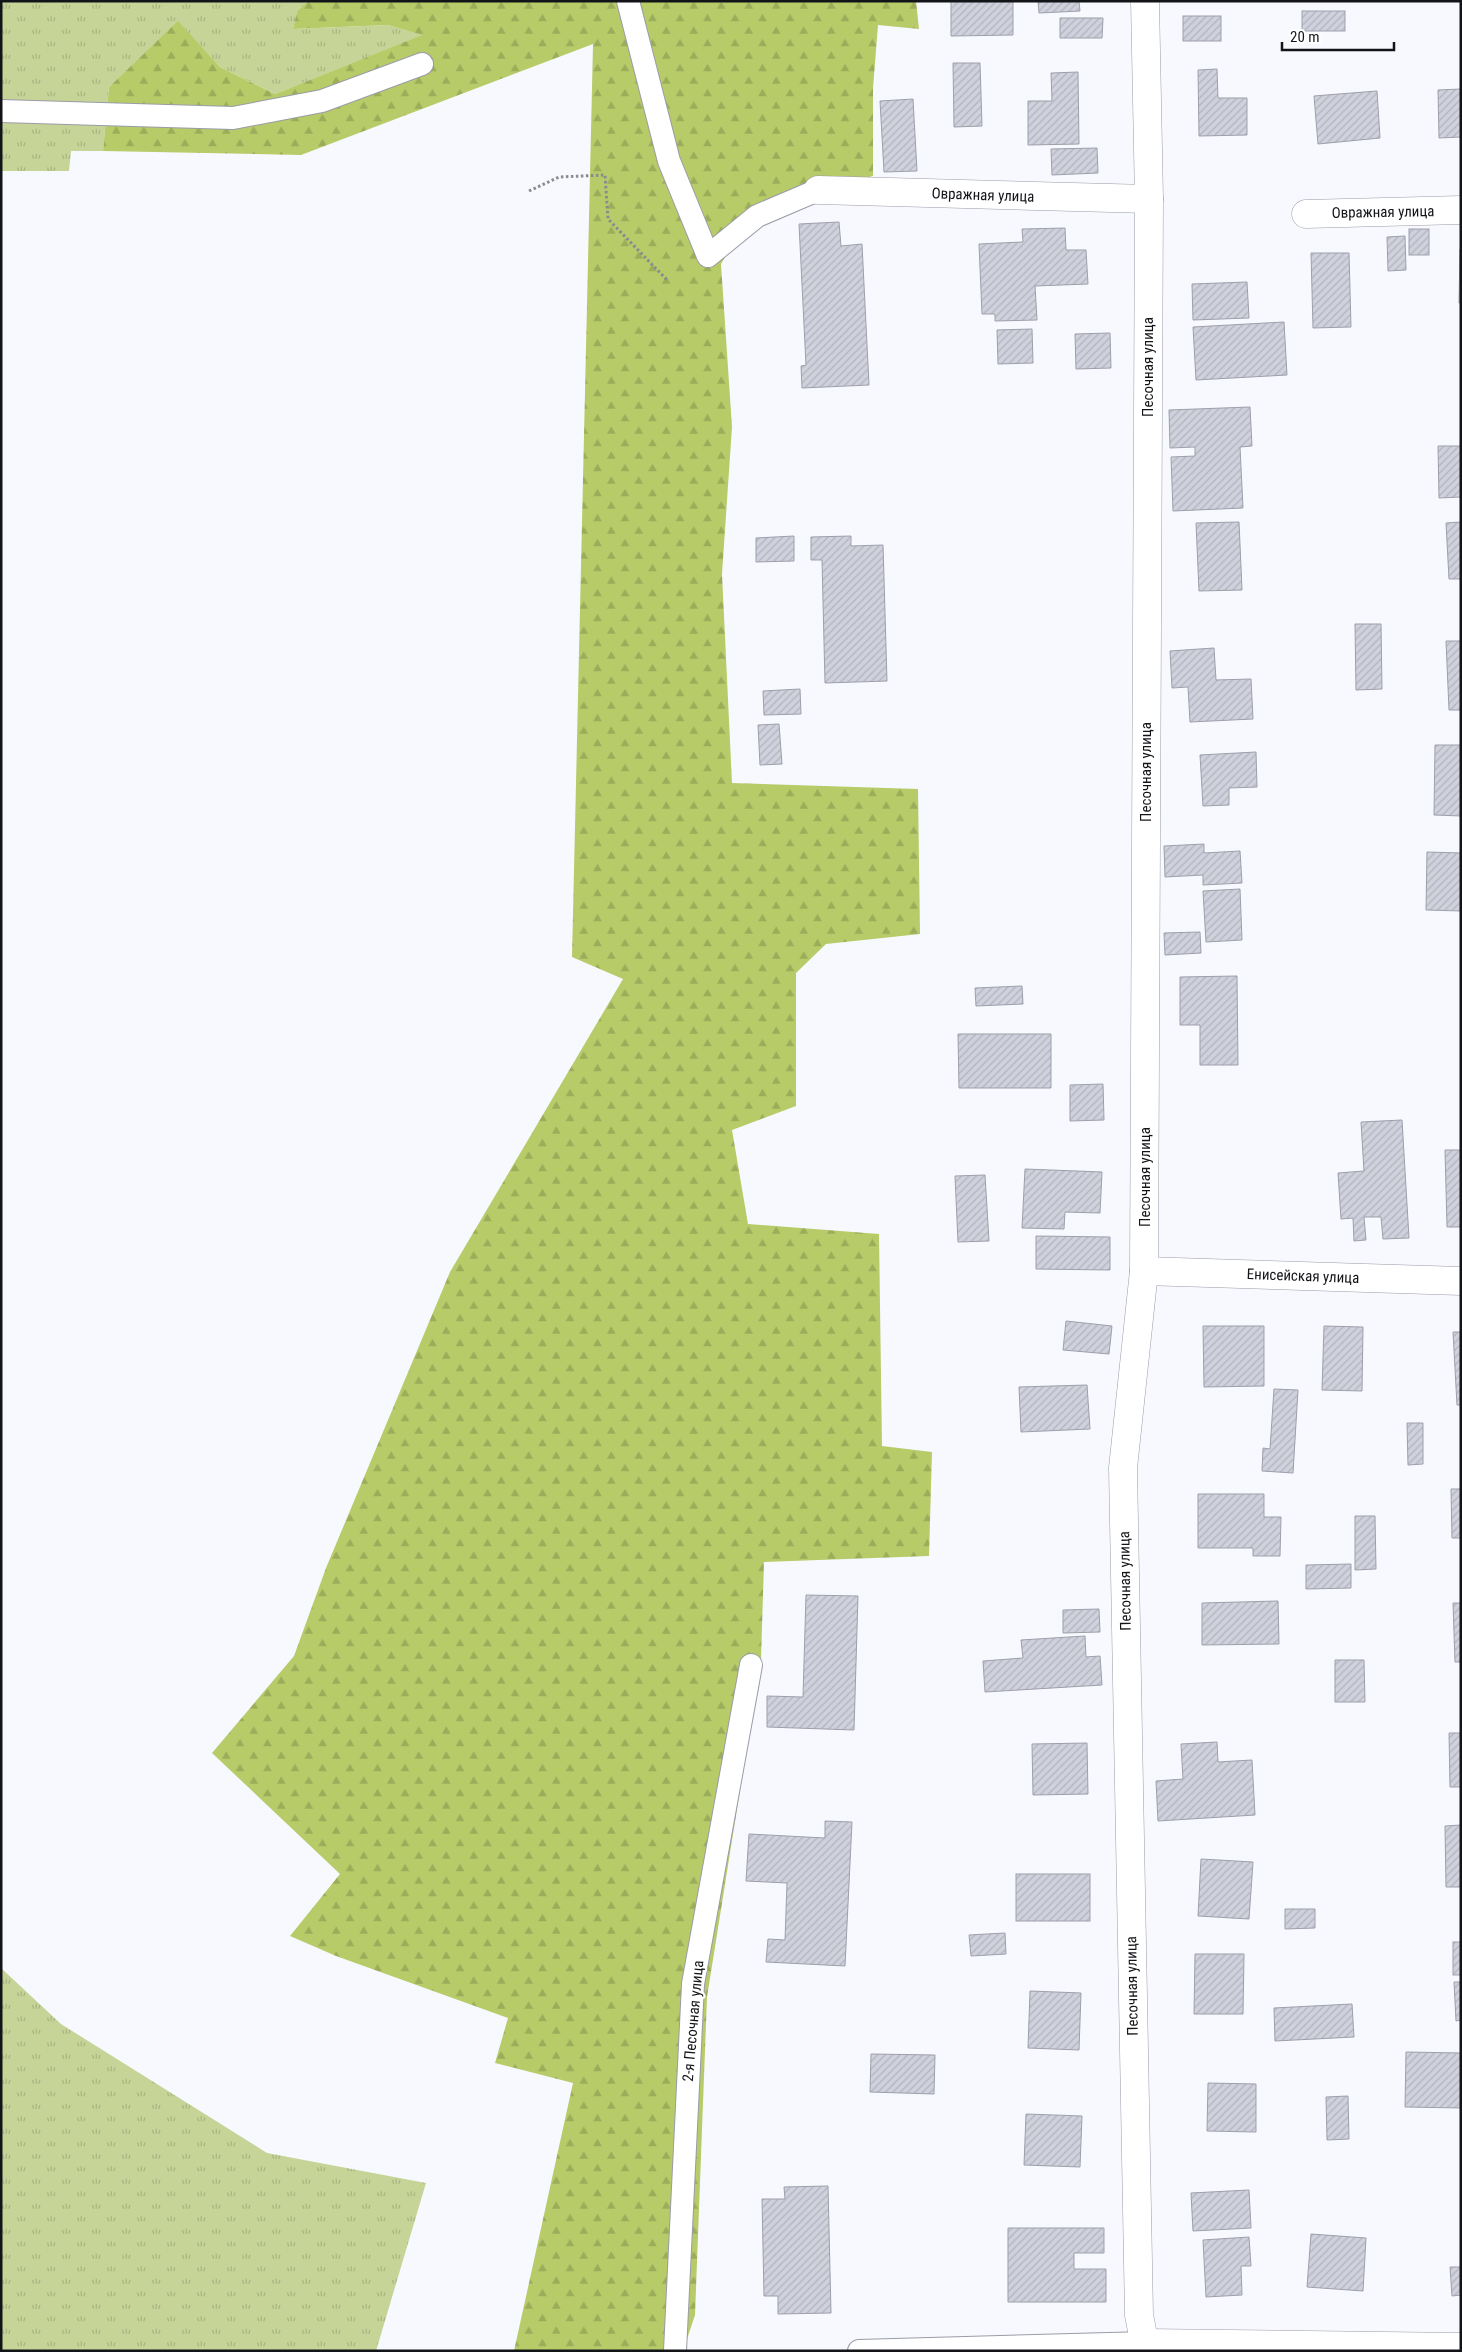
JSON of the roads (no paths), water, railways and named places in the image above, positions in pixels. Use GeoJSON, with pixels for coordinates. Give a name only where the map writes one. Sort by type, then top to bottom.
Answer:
{"type":"FeatureCollection","features":[{"type":"Feature","properties":{"kind":"street","name":"Песочная улица"},"geometry":{"type":"LineString","coordinates":[[1145,1],[1149,199],[1144,1271],[1122,1468],[1139,2315],[1146,2347]]}},
{"type":"Feature","properties":{"kind":"street","name":"Овражная улица"},"geometry":{"type":"LineString","coordinates":[[818,190],[1149,199]]}},
{"type":"Feature","properties":{"kind":"street","name":"Овражная улица"},"geometry":{"type":"LineString","coordinates":[[1306,214],[1461,210]]}},
{"type":"Feature","properties":{"kind":"street","name":"Енисейская улица"},"geometry":{"type":"LineString","coordinates":[[1144,1271],[1461,1281]]}},
{"type":"Feature","properties":{"kind":"street"},"geometry":{"type":"LineString","coordinates":[[1146,2347],[1461,2347]]}},
{"type":"Feature","properties":{"kind":"lane"},"geometry":{"type":"LineString","coordinates":[[628,1],[669,161],[708,256],[757,216],[818,190]]}},
{"type":"Feature","properties":{"kind":"lane"},"geometry":{"type":"LineString","coordinates":[[1,111],[233,118],[322,101],[422,64]]}},
{"type":"Feature","properties":{"kind":"lane","name":"2-я Песочная улица"},"geometry":{"type":"LineString","coordinates":[[675,2351],[693,1984],[751,1665]]}},
{"type":"Feature","properties":{"kind":"lane"},"geometry":{"type":"LineString","coordinates":[[859,2351],[1146,2347]]}}]}
